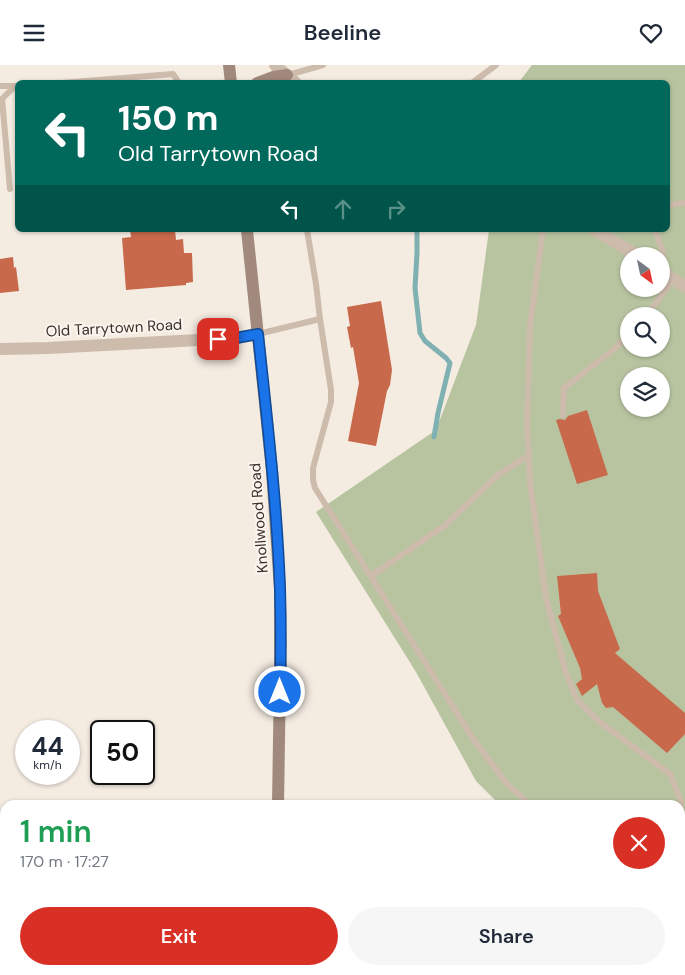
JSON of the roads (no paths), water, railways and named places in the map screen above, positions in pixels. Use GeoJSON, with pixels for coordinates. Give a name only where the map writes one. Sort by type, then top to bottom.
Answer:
{"type":"FeatureCollection","features":[{"type":"Feature","properties":{"kind":"main road"},"geometry":{"type":"LineString","coordinates":[[229,65],[231,80]]}},
{"type":"Feature","properties":{"kind":"main road"},"geometry":{"type":"LineString","coordinates":[[265,80],[273,77],[292,79]]}},
{"type":"Feature","properties":{"kind":"main road","name":"Knollwood Road"},"geometry":{"type":"LineString","coordinates":[[247,232],[272,471],[280,589],[278,800]]}},
{"type":"Feature","properties":{"kind":"street"},"geometry":{"type":"LineString","coordinates":[[275,65],[292,79]]}},
{"type":"Feature","properties":{"kind":"street"},"geometry":{"type":"LineString","coordinates":[[598,232],[623,247]]}},
{"type":"Feature","properties":{"kind":"street"},"geometry":{"type":"LineString","coordinates":[[670,277],[685,287]]}},
{"type":"Feature","properties":{"kind":"street","name":"Old Tarrytown Road"},"geometry":{"type":"LineString","coordinates":[[0,349],[236,338],[258,334]]}},
{"type":"Feature","properties":{"kind":"lane"},"geometry":{"type":"LineString","coordinates":[[292,79],[323,65]]}},
{"type":"Feature","properties":{"kind":"lane"},"geometry":{"type":"LineString","coordinates":[[476,80],[496,65]]}},
{"type":"Feature","properties":{"kind":"lane"},"geometry":{"type":"LineString","coordinates":[[98,80],[173,74],[177,80]]}},
{"type":"Feature","properties":{"kind":"lane"},"geometry":{"type":"LineString","coordinates":[[0,87],[15,86]]}},
{"type":"Feature","properties":{"kind":"lane"},"geometry":{"type":"LineString","coordinates":[[10,189],[2,99],[15,87]]}},
{"type":"Feature","properties":{"kind":"lane"},"geometry":{"type":"LineString","coordinates":[[670,206],[685,203]]}},
{"type":"Feature","properties":{"kind":"lane"},"geometry":{"type":"LineString","coordinates":[[308,232],[331,390],[331,402],[313,468],[315,488],[474,740],[508,785],[525,800]]}},
{"type":"Feature","properties":{"kind":"lane"},"geometry":{"type":"LineString","coordinates":[[544,232],[530,326],[527,425],[530,482],[546,598],[566,673],[577,700],[601,723],[670,774],[681,800]]}},
{"type":"Feature","properties":{"kind":"lane"},"geometry":{"type":"LineString","coordinates":[[656,232],[661,247]]}},
{"type":"Feature","properties":{"kind":"lane"},"geometry":{"type":"LineString","coordinates":[[258,334],[320,319]]}},
{"type":"Feature","properties":{"kind":"lane"},"geometry":{"type":"LineString","coordinates":[[563,415],[564,388],[620,343]]}},
{"type":"Feature","properties":{"kind":"lane"},"geometry":{"type":"LineString","coordinates":[[371,576],[444,526],[498,475],[529,455]]}},
{"type":"Feature","properties":{"kind":"waterway"},"geometry":{"type":"LineString","coordinates":[[417,232],[415,288],[420,333],[425,341],[450,363],[434,437]]}}]}
